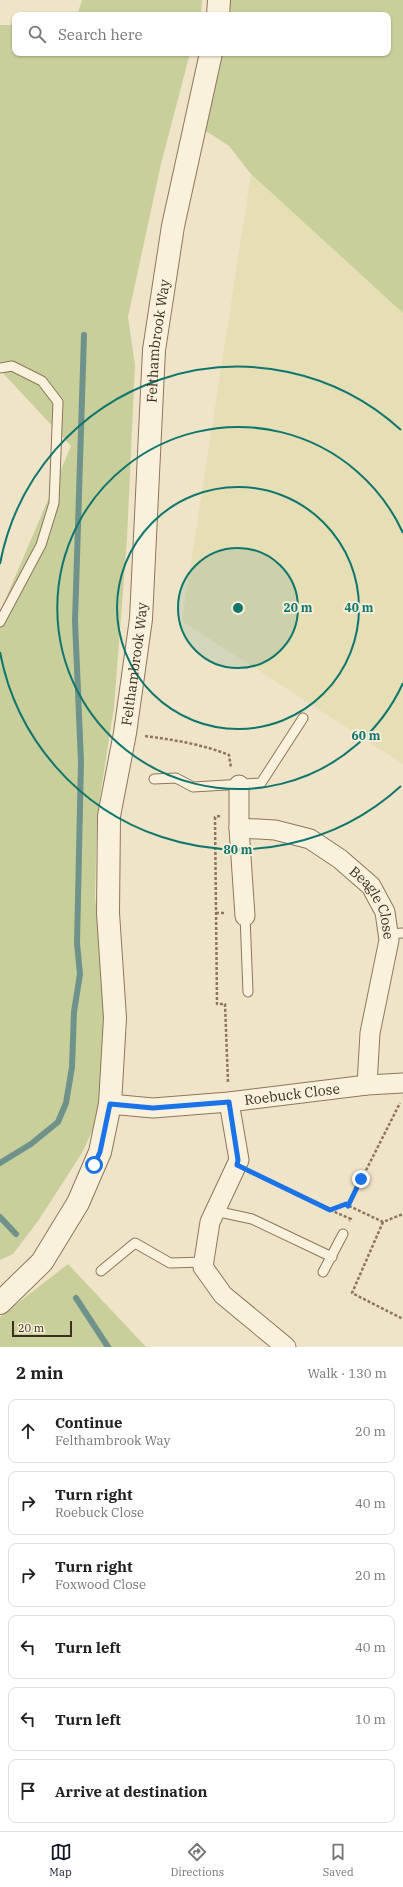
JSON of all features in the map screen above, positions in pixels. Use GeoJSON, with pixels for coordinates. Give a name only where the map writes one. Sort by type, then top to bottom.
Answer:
{"type":"FeatureCollection","features":[{"type":"Feature","properties":{"kind":"street"},"geometry":{"type":"LineString","coordinates":[[218,12],[219,0]]}},
{"type":"Feature","properties":{"kind":"street","name":"Felthambrook Way"},"geometry":{"type":"LineString","coordinates":[[0,1303],[42,1262],[78,1203],[100,1152],[110,1104],[115,1018],[108,913],[109,816],[125,733],[141,619],[154,350],[173,226],[210,56]]}},
{"type":"Feature","properties":{"kind":"street"},"geometry":{"type":"LineString","coordinates":[[235,785],[245,916]]}},
{"type":"Feature","properties":{"kind":"street","name":"Beagle Close"},"geometry":{"type":"LineString","coordinates":[[239,822],[310,839],[340,859],[371,886],[385,912],[395,934],[389,940],[370,1033],[367,1085]]}},
{"type":"Feature","properties":{"kind":"street","name":"Roebuck Close"},"geometry":{"type":"LineString","coordinates":[[110,1104],[153,1108],[229,1102],[367,1085],[403,1091]]}},
{"type":"Feature","properties":{"kind":"street"},"geometry":{"type":"LineString","coordinates":[[229,1102],[238,1160],[210,1222],[203,1267],[223,1295],[286,1347]]}},
{"type":"Feature","properties":{"kind":"street"},"geometry":{"type":"LineString","coordinates":[[0,1280],[42,1262]]}},
{"type":"Feature","properties":{"kind":"lane"},"geometry":{"type":"LineString","coordinates":[[0,368],[12,366],[42,381],[58,402],[54,503],[41,545],[0,622]]}},
{"type":"Feature","properties":{"kind":"lane"},"geometry":{"type":"LineString","coordinates":[[154,779],[176,778],[193,787],[261,783],[303,718]]}},
{"type":"Feature","properties":{"kind":"lane"},"geometry":{"type":"LineString","coordinates":[[245,916],[248,992]]}},
{"type":"Feature","properties":{"kind":"lane"},"geometry":{"type":"LineString","coordinates":[[215,1211],[252,1219],[332,1257]]}},
{"type":"Feature","properties":{"kind":"lane"},"geometry":{"type":"LineString","coordinates":[[323,1272],[343,1234]]}},
{"type":"Feature","properties":{"kind":"lane"},"geometry":{"type":"LineString","coordinates":[[101,1271],[135,1243],[170,1263],[204,1262]]}},
{"type":"Feature","properties":{"kind":"path"},"geometry":{"type":"LineString","coordinates":[[125,733],[197,744],[229,755],[231,773],[235,785]]}},
{"type":"Feature","properties":{"kind":"path"},"geometry":{"type":"LineString","coordinates":[[229,1102],[225,1004],[217,1004],[215,817],[239,822]]}},
{"type":"Feature","properties":{"kind":"path"},"geometry":{"type":"LineString","coordinates":[[348,1206],[403,1091]]}},
{"type":"Feature","properties":{"kind":"path"},"geometry":{"type":"LineString","coordinates":[[237,1165],[330,1210],[346,1204],[383,1222]]}},
{"type":"Feature","properties":{"kind":"path"},"geometry":{"type":"LineString","coordinates":[[403,1214],[383,1222],[352,1293],[403,1319]]}},
{"type":"Feature","properties":{"kind":"shaded area"},"geometry":{"type":"Polygon","coordinates":[[[251,174],[403,313],[403,764],[182,621],[251,174]]]}},
{"type":"Feature","properties":{"kind":"green space"},"geometry":{"type":"Polygon","coordinates":[[[82,0],[202,0],[201,12],[78,12],[82,0]]]}},
{"type":"Feature","properties":{"kind":"green space"},"geometry":{"type":"Polygon","coordinates":[[[219,0],[403,0],[403,313],[251,174],[229,146],[195,124],[210,56],[391,56],[391,12],[218,12],[219,0]]]}},
{"type":"Feature","properties":{"kind":"green space"},"geometry":{"type":"Polygon","coordinates":[[[0,25],[12,25],[12,56],[189,56],[161,164],[128,317],[135,365],[127,539],[114,707],[97,816],[95,897],[103,976],[106,1032],[98,1118],[82,1153],[38,1221],[13,1254],[0,1260],[0,612],[71,446],[0,370],[0,25]]]}},
{"type":"Feature","properties":{"kind":"green space"},"geometry":{"type":"Polygon","coordinates":[[[68,1264],[146,1347],[0,1347],[0,1317],[68,1264]]]}},
{"type":"Feature","properties":{"kind":"waterway"},"geometry":{"type":"LineString","coordinates":[[0,1163],[31,1144],[58,1122],[66,1103],[72,1067],[74,1012],[80,974],[77,943],[81,762],[75,621],[84,335]]}},
{"type":"Feature","properties":{"kind":"waterway"},"geometry":{"type":"LineString","coordinates":[[0,1217],[16,1234]]}},
{"type":"Feature","properties":{"kind":"waterway"},"geometry":{"type":"LineString","coordinates":[[76,1298],[108,1347]]}},
{"type":"Feature","properties":{"kind":"route"},"geometry":{"type":"LineString","coordinates":[[94,1165],[100,1152],[110,1104],[153,1108],[229,1102],[238,1160],[237,1165],[330,1210],[346,1204],[348,1206],[361,1179]]}}]}
